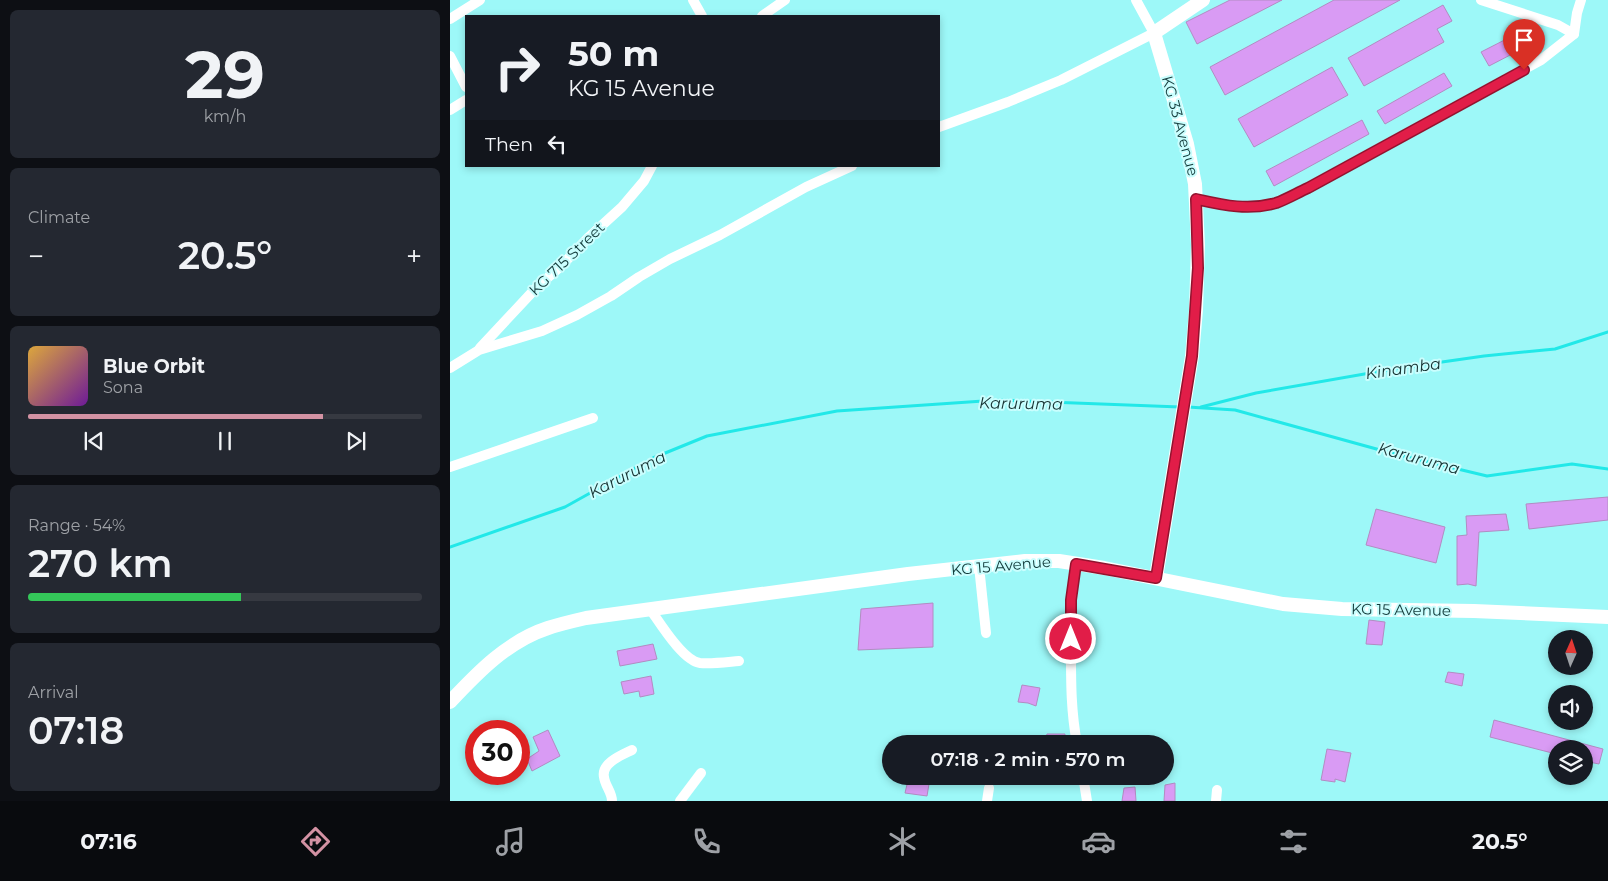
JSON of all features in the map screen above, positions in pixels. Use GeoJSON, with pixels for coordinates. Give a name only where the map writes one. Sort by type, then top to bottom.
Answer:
{"type":"FeatureCollection","features":[{"type":"Feature","properties":{"kind":"main road"},"geometry":{"type":"LineString","coordinates":[[1154,33],[1203,0]]}},
{"type":"Feature","properties":{"kind":"main road","name":"KG 33 Avenue"},"geometry":{"type":"LineString","coordinates":[[1154,33],[1187,144],[1195,184],[1198,268],[1192,356],[1156,578]]}},
{"type":"Feature","properties":{"kind":"main road","name":"KG 15 Avenue"},"geometry":{"type":"LineString","coordinates":[[450,702],[479,672],[510,646],[547,628],[586,618],[908,574],[1025,561],[1059,561],[1156,578],[1283,604],[1342,609],[1474,611],[1608,617]]}},
{"type":"Feature","properties":{"kind":"street"},"geometry":{"type":"LineString","coordinates":[[450,19],[480,0]]}},
{"type":"Feature","properties":{"kind":"street"},"geometry":{"type":"LineString","coordinates":[[693,0],[701,15]]}},
{"type":"Feature","properties":{"kind":"street"},"geometry":{"type":"LineString","coordinates":[[763,15],[785,0]]}},
{"type":"Feature","properties":{"kind":"street"},"geometry":{"type":"LineString","coordinates":[[940,126],[1008,102],[1061,80],[1154,33],[1136,0]]}},
{"type":"Feature","properties":{"kind":"street"},"geometry":{"type":"LineString","coordinates":[[1481,0],[1558,25],[1574,34]]}},
{"type":"Feature","properties":{"kind":"street"},"geometry":{"type":"LineString","coordinates":[[1196,199],[1246,208],[1276,203],[1308,188],[1541,60],[1574,34],[1577,13],[1582,0]]}},
{"type":"Feature","properties":{"kind":"street"},"geometry":{"type":"LineString","coordinates":[[450,56],[465,85]]}},
{"type":"Feature","properties":{"kind":"street"},"geometry":{"type":"LineString","coordinates":[[450,110],[465,101]]}},
{"type":"Feature","properties":{"kind":"street","name":"KG 715 Street"},"geometry":{"type":"LineString","coordinates":[[479,350],[536,288],[622,207],[644,181],[651,167]]}},
{"type":"Feature","properties":{"kind":"street"},"geometry":{"type":"LineString","coordinates":[[450,368],[479,350],[542,331],[577,315],[670,259],[720,235],[806,186],[850,167]]}},
{"type":"Feature","properties":{"kind":"street"},"geometry":{"type":"LineString","coordinates":[[450,467],[593,418]]}},
{"type":"Feature","properties":{"kind":"street"},"geometry":{"type":"LineString","coordinates":[[1076,564],[1072,585],[1070,628],[1072,714],[1076,735]]}},
{"type":"Feature","properties":{"kind":"street"},"geometry":{"type":"LineString","coordinates":[[979,566],[986,633]]}},
{"type":"Feature","properties":{"kind":"street"},"geometry":{"type":"LineString","coordinates":[[650,609],[692,661],[700,663],[739,661]]}},
{"type":"Feature","properties":{"kind":"street"},"geometry":{"type":"LineString","coordinates":[[612,801],[612,796],[604,777],[604,770],[613,760],[632,750]]}},
{"type":"Feature","properties":{"kind":"street"},"geometry":{"type":"LineString","coordinates":[[680,801],[701,773]]}},
{"type":"Feature","properties":{"kind":"street"},"geometry":{"type":"LineString","coordinates":[[1084,785],[1087,801]]}},
{"type":"Feature","properties":{"kind":"street"},"geometry":{"type":"LineString","coordinates":[[987,801],[989,788]]}},
{"type":"Feature","properties":{"kind":"street"},"geometry":{"type":"LineString","coordinates":[[1216,801],[1217,790]]}},
{"type":"Feature","properties":{"kind":"building"},"geometry":{"type":"Polygon","coordinates":[[[1230,0],[1282,0],[1197,44],[1186,22],[1230,0]]]}},
{"type":"Feature","properties":{"kind":"building"},"geometry":{"type":"Polygon","coordinates":[[[1334,0],[1400,0],[1225,95],[1210,67],[1334,0]]]}},
{"type":"Feature","properties":{"kind":"building"},"geometry":{"type":"Polygon","coordinates":[[[1443,5],[1452,21],[1437,29],[1444,42],[1364,86],[1348,58],[1443,5]]]}},
{"type":"Feature","properties":{"kind":"building"},"geometry":{"type":"Polygon","coordinates":[[[1534,25],[1543,38],[1489,66],[1481,52],[1534,25]]]}},
{"type":"Feature","properties":{"kind":"building"},"geometry":{"type":"Polygon","coordinates":[[[1332,67],[1348,95],[1254,147],[1238,119],[1332,67]]]}},
{"type":"Feature","properties":{"kind":"building"},"geometry":{"type":"Polygon","coordinates":[[[1444,73],[1452,86],[1385,124],[1377,111],[1444,73]]]}},
{"type":"Feature","properties":{"kind":"building"},"geometry":{"type":"Polygon","coordinates":[[[1362,120],[1369,134],[1274,186],[1266,171],[1362,120]]]}},
{"type":"Feature","properties":{"kind":"building"},"geometry":{"type":"Polygon","coordinates":[[[1608,497],[1608,520],[1529,529],[1526,504],[1608,497]]]}},
{"type":"Feature","properties":{"kind":"building"},"geometry":{"type":"Polygon","coordinates":[[[1376,509],[1445,527],[1436,563],[1366,545],[1376,509]]]}},
{"type":"Feature","properties":{"kind":"building"},"geometry":{"type":"Polygon","coordinates":[[[1506,514],[1509,530],[1479,532],[1476,586],[1468,584],[1457,585],[1457,536],[1467,535],[1466,516],[1506,514]]]}},
{"type":"Feature","properties":{"kind":"building"},"geometry":{"type":"Polygon","coordinates":[[[933,603],[933,647],[858,650],[861,609],[933,603]]]}},
{"type":"Feature","properties":{"kind":"building"},"geometry":{"type":"Polygon","coordinates":[[[1369,620],[1385,622],[1382,645],[1366,644],[1369,620]]]}},
{"type":"Feature","properties":{"kind":"building"},"geometry":{"type":"Polygon","coordinates":[[[653,644],[657,659],[620,666],[617,651],[653,644]]]}},
{"type":"Feature","properties":{"kind":"building"},"geometry":{"type":"Polygon","coordinates":[[[1448,672],[1464,674],[1462,686],[1445,682],[1448,672]]]}},
{"type":"Feature","properties":{"kind":"building"},"geometry":{"type":"Polygon","coordinates":[[[651,676],[654,694],[640,697],[639,691],[624,694],[621,682],[651,676]]]}},
{"type":"Feature","properties":{"kind":"building"},"geometry":{"type":"Polygon","coordinates":[[[1022,685],[1040,688],[1036,706],[1018,702],[1022,685]]]}},
{"type":"Feature","properties":{"kind":"building"},"geometry":{"type":"Polygon","coordinates":[[[1494,720],[1569,740],[1548,740],[1548,752],[1490,737],[1494,720]]]}},
{"type":"Feature","properties":{"kind":"building"},"geometry":{"type":"Polygon","coordinates":[[[548,730],[560,756],[532,771],[530,757],[539,751],[533,737],[548,730]]]}},
{"type":"Feature","properties":{"kind":"building"},"geometry":{"type":"Polygon","coordinates":[[[1047,734],[1065,734],[1065,735],[1047,734]]]}},
{"type":"Feature","properties":{"kind":"building"},"geometry":{"type":"Polygon","coordinates":[[[1593,746],[1603,749],[1599,764],[1593,763],[1593,746]]]}},
{"type":"Feature","properties":{"kind":"building"},"geometry":{"type":"Polygon","coordinates":[[[1327,749],[1351,753],[1345,782],[1335,779],[1335,782],[1321,780],[1327,749]]]}},
{"type":"Feature","properties":{"kind":"building"},"geometry":{"type":"Polygon","coordinates":[[[1174,783],[1175,801],[1164,801],[1165,785],[1174,785],[1174,783]]]}},
{"type":"Feature","properties":{"kind":"building"},"geometry":{"type":"Polygon","coordinates":[[[907,785],[929,785],[927,796],[905,793],[907,785]]]}},
{"type":"Feature","properties":{"kind":"building"},"geometry":{"type":"Polygon","coordinates":[[[1135,787],[1136,801],[1122,801],[1124,788],[1135,787]]]}},
{"type":"Feature","properties":{"kind":"waterway","name":"Kinamba"},"geometry":{"type":"LineString","coordinates":[[1201,407],[1256,393],[1393,369],[1484,356],[1555,349],[1608,332]]}},
{"type":"Feature","properties":{"kind":"waterway","name":"Karuruma"},"geometry":{"type":"LineString","coordinates":[[450,547],[565,507],[653,458],[707,436],[837,411],[998,400],[1180,407]]}},
{"type":"Feature","properties":{"kind":"waterway","name":"Karuruma"},"geometry":{"type":"LineString","coordinates":[[1188,407],[1235,410],[1391,453],[1487,476],[1572,464],[1608,469]]}},
{"type":"Feature","properties":{"kind":"route"},"geometry":{"type":"LineString","coordinates":[[1071,639],[1071,600],[1076,564],[1156,578],[1192,356],[1198,268],[1196,199],[1246,208],[1276,203],[1308,188],[1524,70]]}}]}
